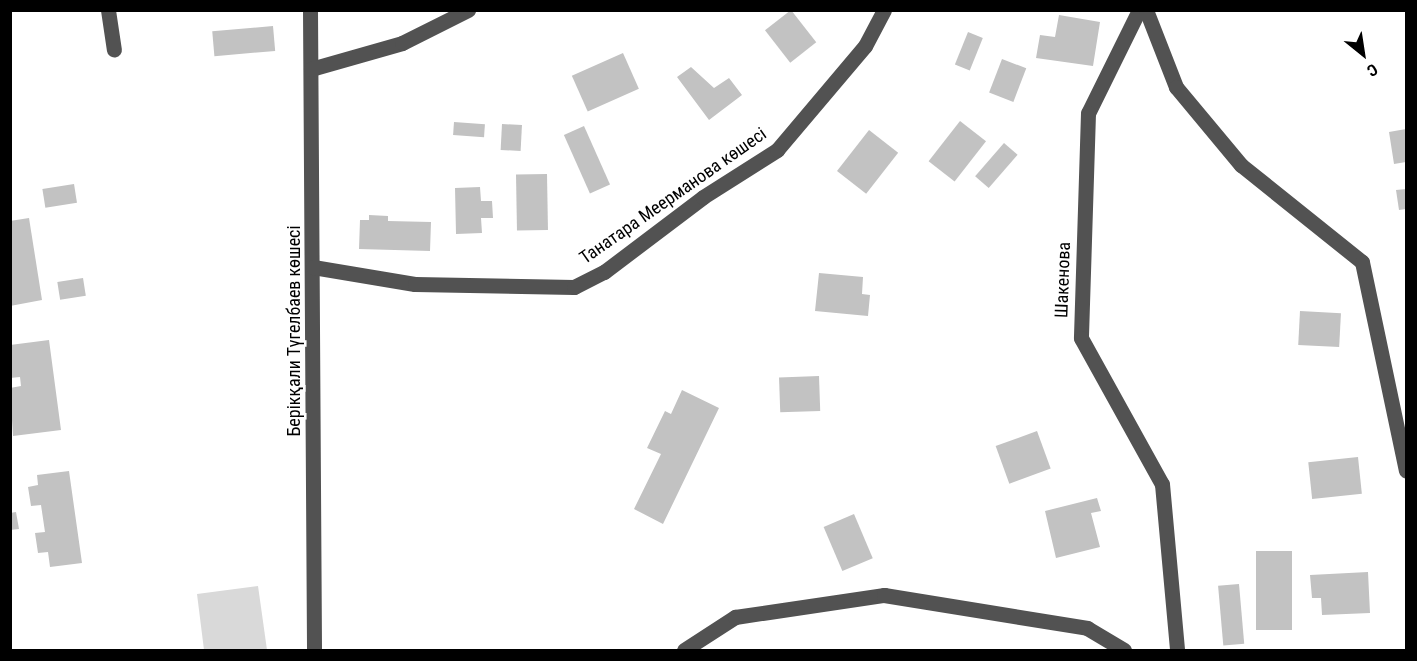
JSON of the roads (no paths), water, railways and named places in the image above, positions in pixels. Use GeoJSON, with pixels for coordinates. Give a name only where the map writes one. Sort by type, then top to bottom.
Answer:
{"type":"FeatureCollection","features":[{"type":"Feature","properties":{"kind":"street"},"geometry":{"type":"LineString","coordinates":[[108,10],[114,50]]}},
{"type":"Feature","properties":{"kind":"street","name":"Берікқали Түгелбаев көшесі"},"geometry":{"type":"LineString","coordinates":[[310,10],[314,651]]}},
{"type":"Feature","properties":{"kind":"street"},"geometry":{"type":"LineString","coordinates":[[311,69],[402,43],[468,10]]}},
{"type":"Feature","properties":{"kind":"street","name":"Танатара Меерманова көшесі"},"geometry":{"type":"LineString","coordinates":[[313,267],[415,284],[574,287],[604,273],[703,197],[777,150],[865,46],[884,10]]}},
{"type":"Feature","properties":{"kind":"street","name":"Шакенова"},"geometry":{"type":"LineString","coordinates":[[1139,10],[1088,113],[1081,338],[1162,484],[1177,651]]}},
{"type":"Feature","properties":{"kind":"street"},"geometry":{"type":"LineString","coordinates":[[1146,10],[1176,87],[1241,165],[1362,262],[1407,470]]}},
{"type":"Feature","properties":{"kind":"street"},"geometry":{"type":"LineString","coordinates":[[684,651],[735,617],[885,595],[1087,628],[1124,651]]}}]}
